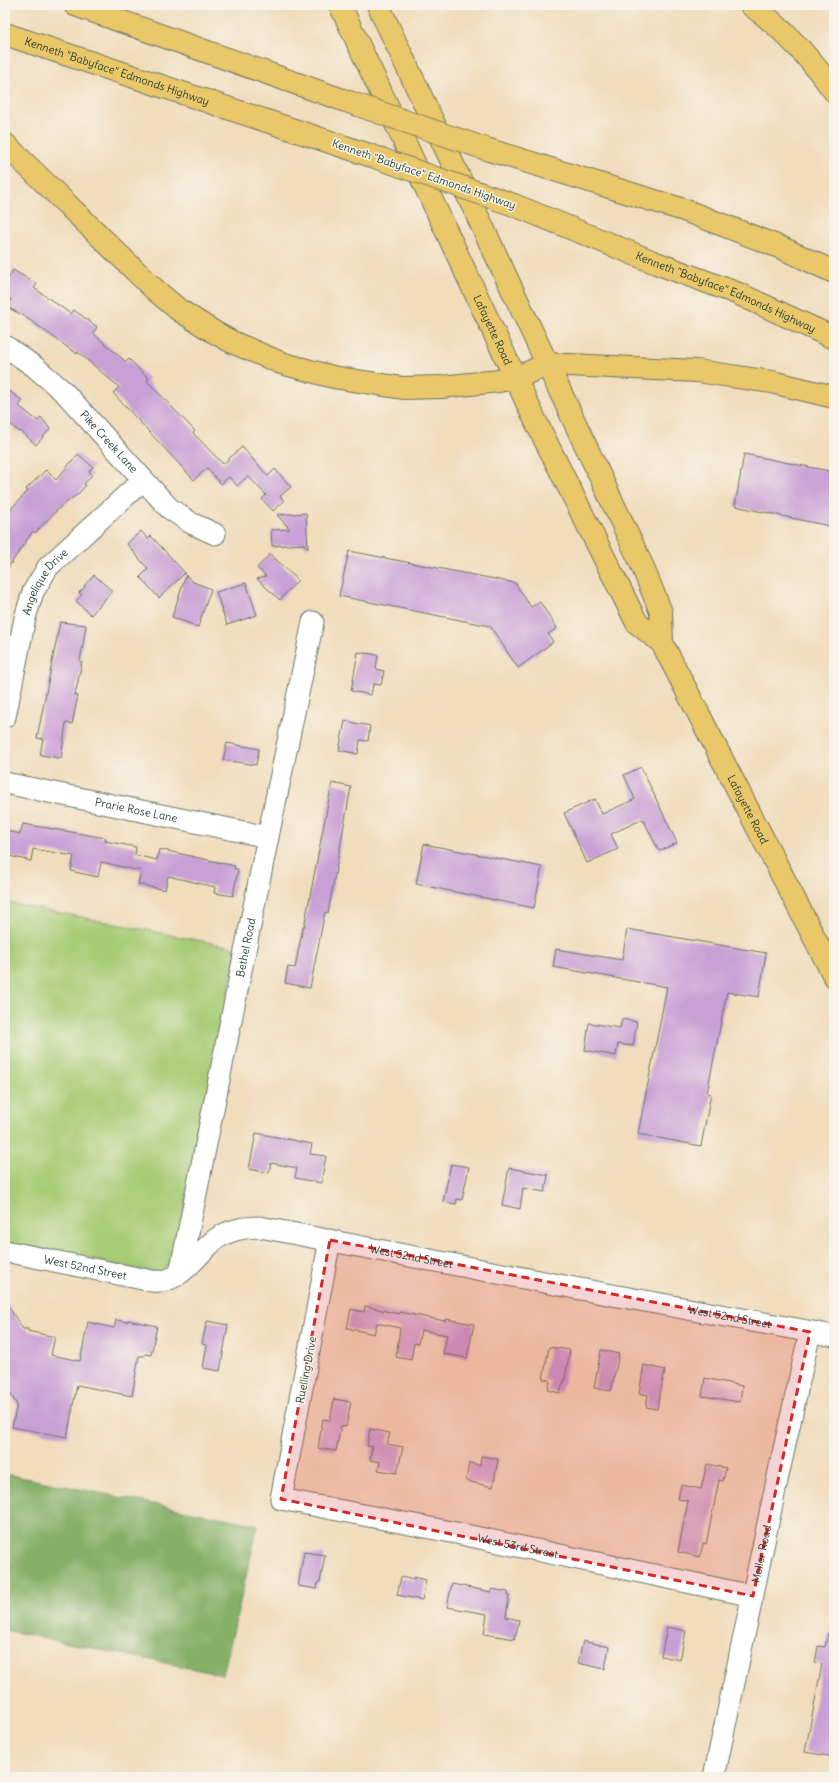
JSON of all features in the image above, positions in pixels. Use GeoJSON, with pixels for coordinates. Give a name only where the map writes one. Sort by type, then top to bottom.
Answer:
{"type":"FeatureCollection","features":[{"type":"Feature","properties":{"kind":"main road"},"geometry":{"type":"LineString","coordinates":[[75,5],[342,100],[489,150],[684,210],[782,248],[834,272]]}},
{"type":"Feature","properties":{"kind":"main road","name":"Lafayette Road"},"geometry":{"type":"LineString","coordinates":[[340,5],[516,378],[637,623],[662,643],[834,976]]}},
{"type":"Feature","properties":{"kind":"main road","name":"Lafayette Road"},"geometry":{"type":"LineString","coordinates":[[378,5],[641,563],[661,612],[662,643]]}},
{"type":"Feature","properties":{"kind":"main road"},"geometry":{"type":"LineString","coordinates":[[751,5],[764,14],[799,48],[834,91]]}},
{"type":"Feature","properties":{"kind":"main road","name":"Kenneth \"Babyface\" Edmonds Highway"},"geometry":{"type":"LineString","coordinates":[[5,34],[369,155],[514,205],[656,263],[739,294],[834,338]]}},
{"type":"Feature","properties":{"kind":"main road"},"geometry":{"type":"LineString","coordinates":[[5,144],[154,289],[196,321],[232,342],[281,363],[310,372],[403,388],[465,385],[516,378],[547,364],[697,371],[772,382],[834,397]]}},
{"type":"Feature","properties":{"kind":"street","name":"Pike Creek Lane"},"geometry":{"type":"LineString","coordinates":[[5,346],[35,367],[65,393],[173,512],[191,523],[215,534]]}},
{"type":"Feature","properties":{"kind":"street","name":"Angelique Drive"},"geometry":{"type":"LineString","coordinates":[[5,717],[25,618],[33,592],[41,576],[58,556],[143,480]]}},
{"type":"Feature","properties":{"kind":"street","name":"Bethel Road"},"geometry":{"type":"LineString","coordinates":[[180,1273],[313,622]]}},
{"type":"Feature","properties":{"kind":"street","name":"Prarie Rose Lane"},"geometry":{"type":"LineString","coordinates":[[5,784],[268,837]]}},
{"type":"Feature","properties":{"kind":"street","name":"West 52nd Street"},"geometry":{"type":"LineString","coordinates":[[5,1251],[152,1281],[167,1280],[180,1273],[216,1239],[244,1227],[260,1227],[580,1289],[834,1336]]}},
{"type":"Feature","properties":{"kind":"street","name":"Ruelling Drive"},"geometry":{"type":"LineString","coordinates":[[281,1499],[330,1240]]}},
{"type":"Feature","properties":{"kind":"street","name":"Moller Road"},"geometry":{"type":"LineString","coordinates":[[714,1777],[810,1332]]}},
{"type":"Feature","properties":{"kind":"street","name":"West 53rd Street"},"geometry":{"type":"LineString","coordinates":[[281,1499],[456,1533],[754,1596]]}},
{"type":"Feature","properties":{"kind":"highlighted area"},"geometry":{"type":"Polygon","coordinates":[[[330,1240],[810,1332],[753,1596],[281,1499],[330,1240]]]}},
{"type":"Feature","properties":{"kind":"green space"},"geometry":{"type":"Polygon","coordinates":[[[5,902],[237,948],[174,1260],[159,1273],[5,1242],[5,902]]]}},
{"type":"Feature","properties":{"kind":"green space"},"geometry":{"type":"Polygon","coordinates":[[[5,1474],[258,1525],[223,1675],[5,1630],[5,1474]]]}},
{"type":"Feature","properties":{"kind":"building"},"geometry":{"type":"Polygon","coordinates":[[[13,270],[37,284],[34,288],[71,314],[74,310],[97,327],[93,333],[126,362],[129,359],[149,379],[147,381],[195,431],[193,433],[223,464],[242,447],[268,476],[275,469],[291,487],[280,496],[284,501],[273,511],[262,499],[266,495],[248,476],[237,486],[229,477],[221,484],[207,468],[194,480],[113,393],[119,387],[78,352],[77,354],[20,313],[7,307],[11,299],[5,296],[5,284],[13,270]]]}},
{"type":"Feature","properties":{"kind":"building"},"geometry":{"type":"Polygon","coordinates":[[[5,388],[23,401],[19,406],[38,421],[41,417],[50,429],[36,445],[21,431],[20,432],[5,420],[5,388]]]}},
{"type":"Feature","properties":{"kind":"building"},"geometry":{"type":"Polygon","coordinates":[[[78,454],[93,467],[89,471],[92,475],[84,484],[86,485],[78,494],[60,507],[35,533],[33,531],[5,572],[5,515],[28,491],[26,489],[46,470],[56,480],[78,454]]]}},
{"type":"Feature","properties":{"kind":"building"},"geometry":{"type":"Polygon","coordinates":[[[744,454],[834,472],[834,527],[735,506],[744,454]]]}},
{"type":"Feature","properties":{"kind":"building"},"geometry":{"type":"Polygon","coordinates":[[[306,513],[308,549],[304,544],[272,546],[271,530],[290,529],[277,515],[306,513]]]}},
{"type":"Feature","properties":{"kind":"building"},"geometry":{"type":"Polygon","coordinates":[[[141,531],[148,539],[151,536],[185,573],[159,598],[140,577],[148,569],[127,544],[141,531]]]}},
{"type":"Feature","properties":{"kind":"building"},"geometry":{"type":"Polygon","coordinates":[[[349,551],[515,583],[531,607],[540,602],[557,628],[548,634],[553,642],[518,668],[490,626],[339,596],[349,551]]]}},
{"type":"Feature","properties":{"kind":"building"},"geometry":{"type":"Polygon","coordinates":[[[270,554],[298,580],[280,600],[257,579],[266,576],[257,568],[270,554]]]}},
{"type":"Feature","properties":{"kind":"building"},"geometry":{"type":"Polygon","coordinates":[[[94,575],[112,591],[91,615],[76,601],[82,595],[79,593],[94,575]]]}},
{"type":"Feature","properties":{"kind":"building"},"geometry":{"type":"Polygon","coordinates":[[[186,575],[193,582],[211,589],[198,627],[172,617],[186,575]]]}},
{"type":"Feature","properties":{"kind":"building"},"geometry":{"type":"Polygon","coordinates":[[[246,583],[257,615],[227,625],[216,592],[246,583]]]}},
{"type":"Feature","properties":{"kind":"building"},"geometry":{"type":"Polygon","coordinates":[[[60,622],[86,625],[80,662],[82,662],[75,695],[78,696],[72,724],[66,723],[61,758],[40,755],[43,739],[37,738],[60,622]]]}},
{"type":"Feature","properties":{"kind":"building"},"geometry":{"type":"Polygon","coordinates":[[[358,652],[378,655],[376,669],[384,671],[381,685],[373,684],[371,695],[351,691],[358,652]]]}},
{"type":"Feature","properties":{"kind":"building"},"geometry":{"type":"Polygon","coordinates":[[[345,721],[370,726],[368,741],[360,740],[358,754],[339,750],[345,721]]]}},
{"type":"Feature","properties":{"kind":"building"},"geometry":{"type":"Polygon","coordinates":[[[227,743],[259,749],[256,765],[223,760],[227,743]]]}},
{"type":"Feature","properties":{"kind":"building"},"geometry":{"type":"Polygon","coordinates":[[[641,767],[677,843],[659,851],[643,819],[611,834],[618,849],[587,863],[564,813],[595,799],[602,814],[635,799],[624,775],[641,767]]]}},
{"type":"Feature","properties":{"kind":"building"},"geometry":{"type":"Polygon","coordinates":[[[332,783],[351,787],[328,913],[325,912],[310,988],[285,983],[288,967],[295,968],[332,783]]]}},
{"type":"Feature","properties":{"kind":"building"},"geometry":{"type":"Polygon","coordinates":[[[23,824],[106,838],[105,841],[136,847],[135,855],[157,860],[159,849],[235,866],[234,869],[238,869],[233,896],[214,893],[215,887],[168,876],[165,890],[138,884],[141,871],[101,862],[98,877],[71,871],[74,856],[33,849],[31,861],[5,855],[5,843],[8,831],[20,834],[23,824]]]}},
{"type":"Feature","properties":{"kind":"building"},"geometry":{"type":"Polygon","coordinates":[[[424,844],[542,867],[534,908],[416,884],[424,844]]]}},
{"type":"Feature","properties":{"kind":"building"},"geometry":{"type":"Polygon","coordinates":[[[627,929],[766,953],[759,997],[727,992],[707,1093],[711,1094],[701,1146],[638,1134],[667,987],[553,967],[556,949],[622,960],[627,929]]]}},
{"type":"Feature","properties":{"kind":"building"},"geometry":{"type":"Polygon","coordinates":[[[622,1019],[637,1022],[633,1046],[618,1044],[616,1056],[585,1050],[589,1023],[620,1028],[622,1019]]]}},
{"type":"Feature","properties":{"kind":"building"},"geometry":{"type":"Polygon","coordinates":[[[256,1133],[312,1144],[310,1154],[326,1156],[321,1183],[295,1178],[297,1168],[271,1163],[269,1173],[249,1169],[256,1133]]]}},
{"type":"Feature","properties":{"kind":"building"},"geometry":{"type":"Polygon","coordinates":[[[451,1164],[469,1167],[462,1200],[457,1199],[456,1204],[443,1202],[451,1164]]]}},
{"type":"Feature","properties":{"kind":"building"},"geometry":{"type":"Polygon","coordinates":[[[509,1168],[548,1175],[545,1192],[523,1188],[520,1209],[502,1205],[509,1168]]]}},
{"type":"Feature","properties":{"kind":"building"},"geometry":{"type":"Polygon","coordinates":[[[5,1301],[23,1329],[28,1329],[28,1331],[55,1337],[51,1355],[80,1361],[88,1322],[114,1328],[116,1320],[127,1322],[127,1320],[157,1326],[151,1355],[145,1354],[144,1356],[139,1356],[132,1396],[77,1385],[67,1437],[12,1427],[17,1405],[9,1391],[5,1390],[5,1301]]]}},
{"type":"Feature","properties":{"kind":"building"},"geometry":{"type":"Polygon","coordinates":[[[365,1306],[399,1314],[399,1312],[445,1321],[446,1319],[474,1324],[467,1358],[443,1354],[447,1335],[421,1330],[418,1344],[414,1343],[411,1360],[396,1357],[400,1328],[377,1323],[374,1334],[347,1328],[351,1309],[364,1312],[365,1306]]]}},
{"type":"Feature","properties":{"kind":"building"},"geometry":{"type":"Polygon","coordinates":[[[207,1321],[228,1325],[220,1371],[203,1368],[207,1345],[202,1344],[207,1321]]]}},
{"type":"Feature","properties":{"kind":"building"},"geometry":{"type":"Polygon","coordinates":[[[549,1347],[570,1350],[564,1383],[560,1393],[548,1390],[550,1380],[543,1379],[549,1347]]]}},
{"type":"Feature","properties":{"kind":"building"},"geometry":{"type":"Polygon","coordinates":[[[601,1350],[619,1354],[611,1391],[594,1388],[601,1350]]]}},
{"type":"Feature","properties":{"kind":"building"},"geometry":{"type":"Polygon","coordinates":[[[644,1365],[665,1370],[657,1409],[646,1407],[648,1395],[639,1393],[644,1365]]]}},
{"type":"Feature","properties":{"kind":"building"},"geometry":{"type":"Polygon","coordinates":[[[705,1378],[742,1386],[740,1402],[702,1396],[705,1378]]]}},
{"type":"Feature","properties":{"kind":"building"},"geometry":{"type":"Polygon","coordinates":[[[334,1399],[351,1402],[346,1427],[341,1426],[336,1451],[318,1448],[323,1419],[330,1420],[334,1399]]]}},
{"type":"Feature","properties":{"kind":"building"},"geometry":{"type":"Polygon","coordinates":[[[370,1429],[390,1433],[387,1444],[403,1447],[397,1473],[378,1470],[380,1462],[370,1460],[372,1447],[367,1446],[370,1429]]]}},
{"type":"Feature","properties":{"kind":"building"},"geometry":{"type":"Polygon","coordinates":[[[481,1456],[498,1459],[493,1487],[466,1481],[469,1463],[480,1465],[481,1456]]]}},
{"type":"Feature","properties":{"kind":"building"},"geometry":{"type":"Polygon","coordinates":[[[707,1464],[726,1468],[723,1481],[719,1480],[706,1544],[703,1543],[700,1557],[678,1552],[688,1501],[678,1499],[681,1485],[701,1489],[707,1464]]]}},
{"type":"Feature","properties":{"kind":"building"},"geometry":{"type":"Polygon","coordinates":[[[304,1552],[325,1555],[320,1582],[318,1582],[317,1589],[298,1586],[304,1552]]]}},
{"type":"Feature","properties":{"kind":"building"},"geometry":{"type":"Polygon","coordinates":[[[401,1577],[414,1580],[414,1577],[426,1580],[422,1600],[397,1595],[401,1577]]]}},
{"type":"Feature","properties":{"kind":"building"},"geometry":{"type":"Polygon","coordinates":[[[452,1584],[491,1592],[492,1589],[508,1592],[509,1596],[506,1617],[519,1620],[515,1639],[484,1634],[487,1614],[447,1607],[452,1584]]]}},
{"type":"Feature","properties":{"kind":"building"},"geometry":{"type":"Polygon","coordinates":[[[667,1627],[686,1631],[680,1660],[661,1656],[667,1627]]]}},
{"type":"Feature","properties":{"kind":"building"},"geometry":{"type":"Polygon","coordinates":[[[828,1633],[834,1633],[834,1757],[805,1752],[822,1664],[815,1663],[818,1646],[825,1647],[828,1633]]]}},
{"type":"Feature","properties":{"kind":"building"},"geometry":{"type":"Polygon","coordinates":[[[583,1641],[609,1647],[605,1669],[578,1663],[583,1641]]]}}]}
